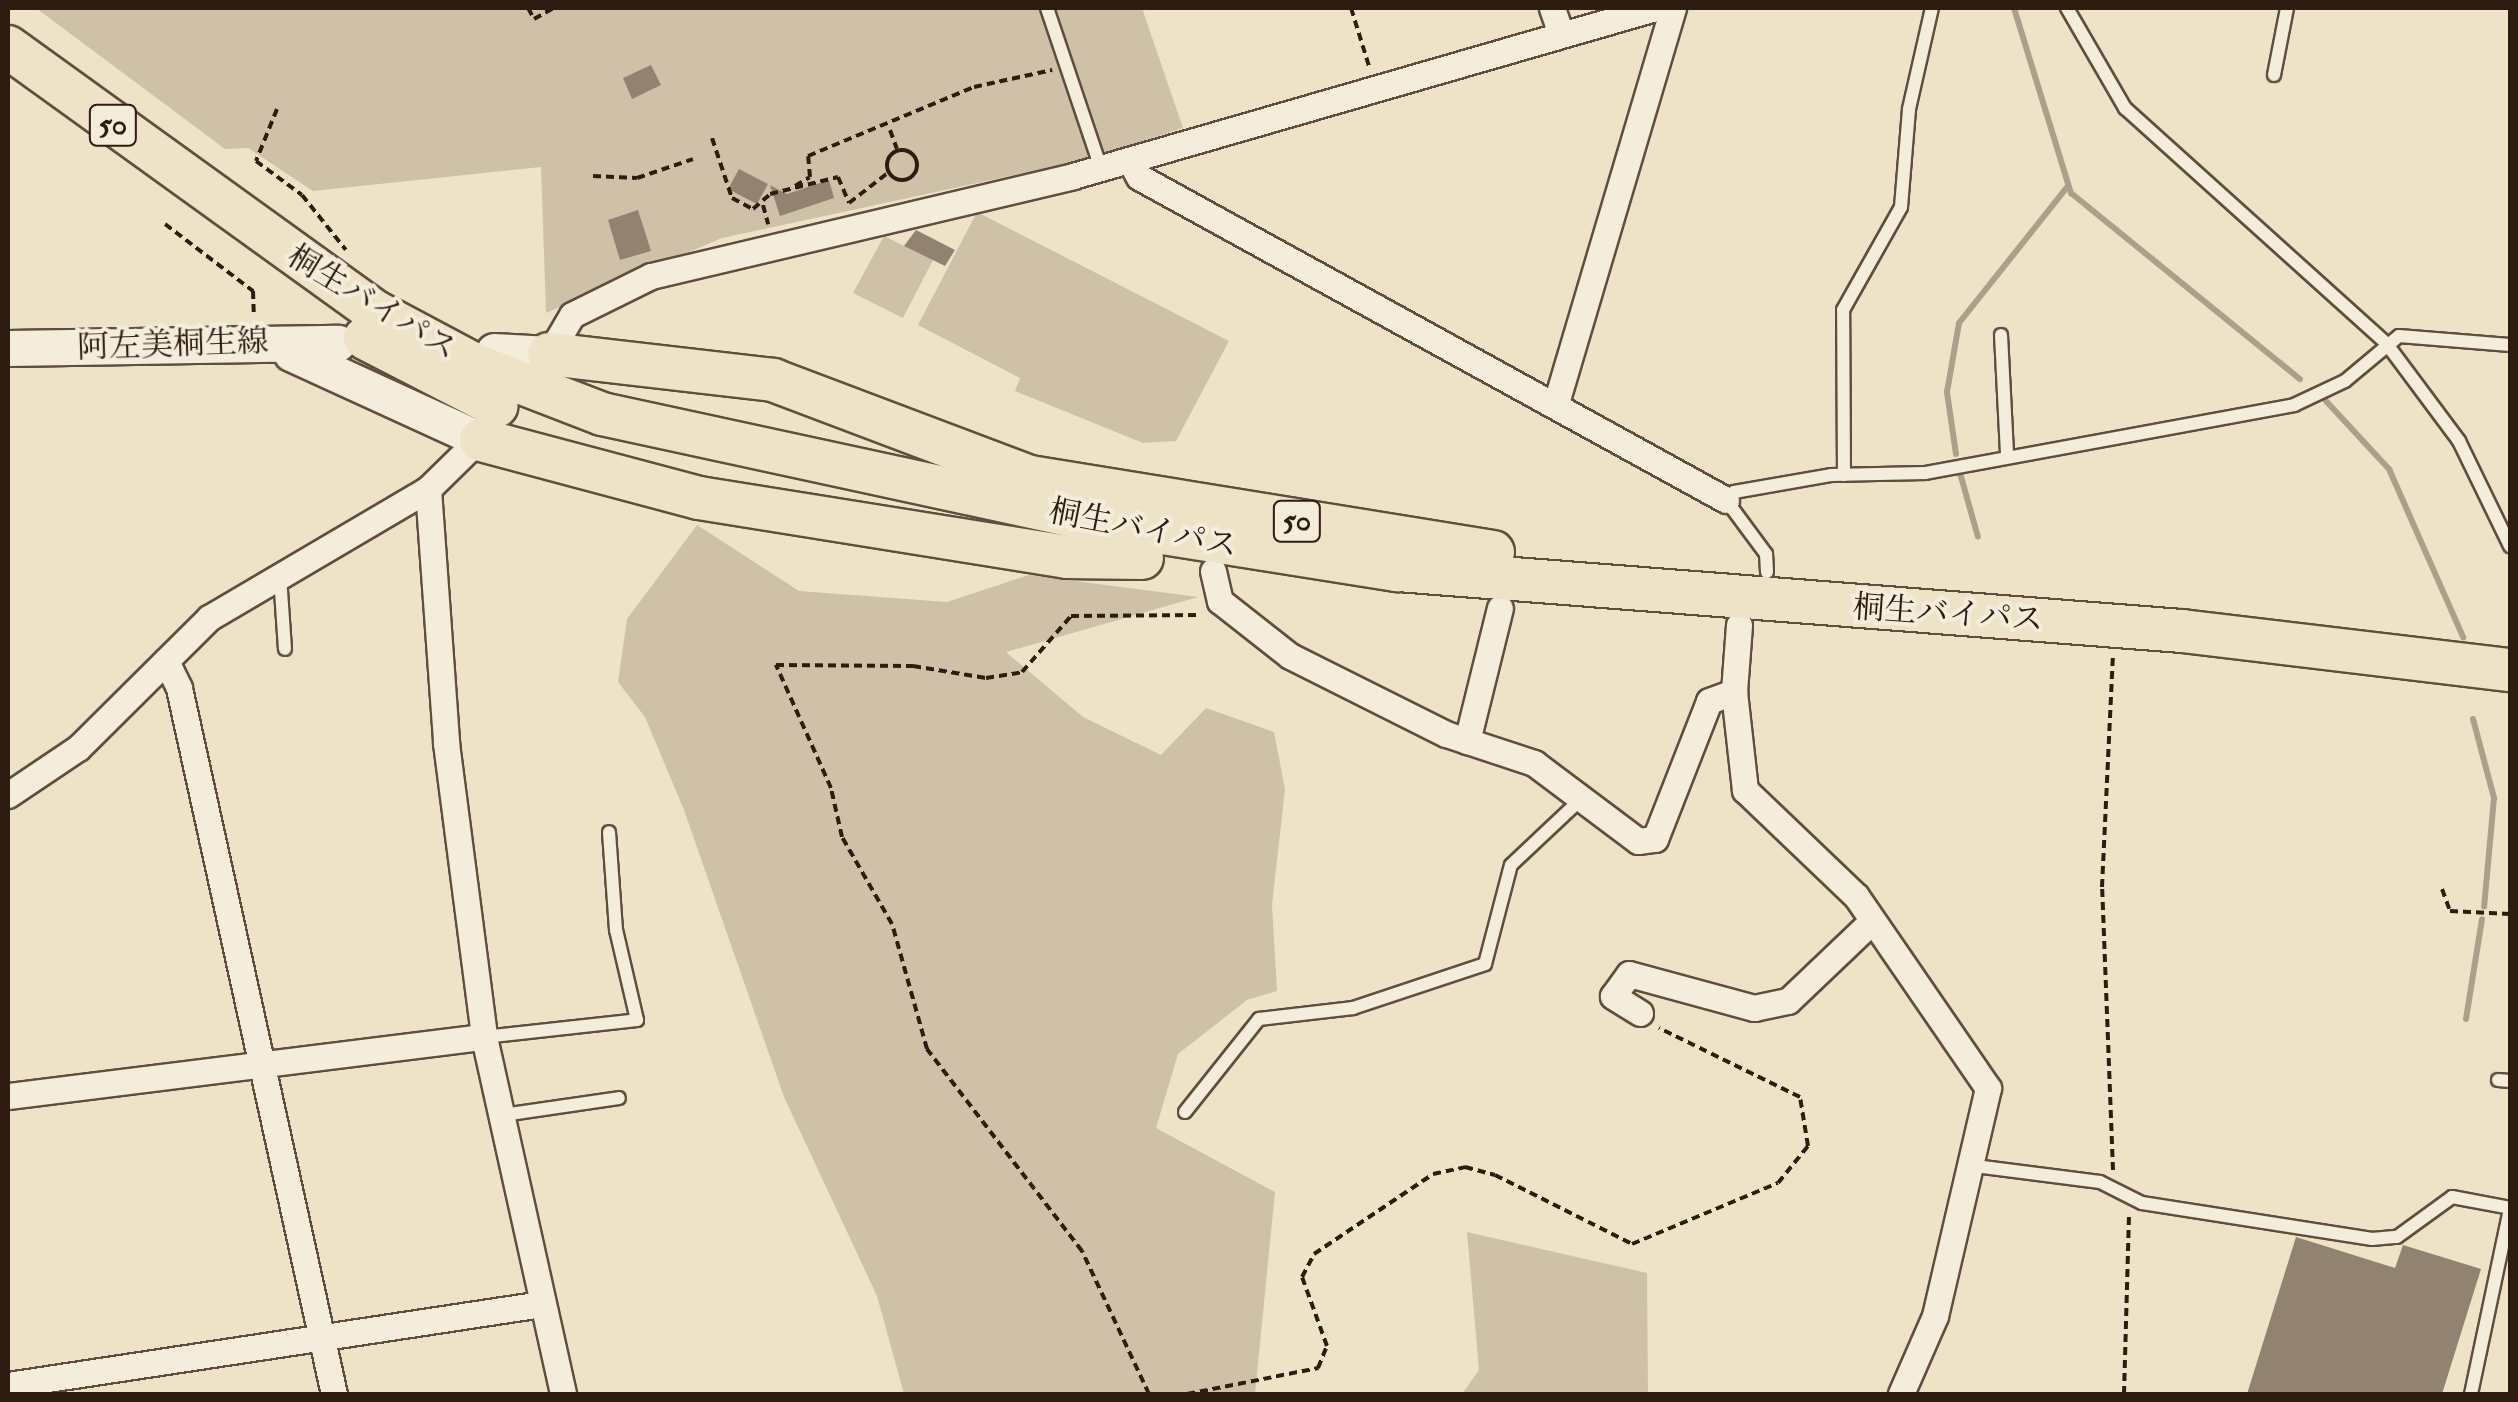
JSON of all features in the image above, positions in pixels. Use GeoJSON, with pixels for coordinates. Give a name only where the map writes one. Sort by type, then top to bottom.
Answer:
{"type":"FeatureCollection","features":[{"type":"Feature","properties":{"kind":"highway","name":"桐生バイパス"},"geometry":{"type":"LineString","coordinates":[[8,47],[372,310],[476,365],[602,414],[1218,545],[1416,572],[2060,622],[2510,670]]}},
{"type":"Feature","properties":{"kind":"highway","name":"桐生バイパス"},"geometry":{"type":"LineString","coordinates":[[8,80],[313,305],[492,404],[622,448],[1142,558],[1217,586],[2113,654],[2510,699]]}},
{"type":"Feature","properties":{"kind":"highway","name":"50"},"geometry":{"type":"LineString","coordinates":[[544,362],[773,380],[998,468],[1076,485],[1520,555],[1767,572],[1979,598],[2060,622]]}},
{"type":"Feature","properties":{"kind":"highway"},"geometry":{"type":"LineString","coordinates":[[487,432],[699,498],[1067,557],[1142,558]]}},
{"type":"Feature","properties":{"kind":"main road"},"geometry":{"type":"LineString","coordinates":[[259,339],[487,432]]}},
{"type":"Feature","properties":{"kind":"main road","name":"阿左美桐生線"},"geometry":{"type":"LineString","coordinates":[[8,348],[259,339],[338,343]]}},
{"type":"Feature","properties":{"kind":"main road"},"geometry":{"type":"LineString","coordinates":[[494,351],[544,362]]}},
{"type":"Feature","properties":{"kind":"street"},"geometry":{"type":"LineString","coordinates":[[1552,8],[1561,34]]}},
{"type":"Feature","properties":{"kind":"street"},"geometry":{"type":"LineString","coordinates":[[544,362],[584,306],[651,276],[1130,161],[1654,8]]}},
{"type":"Feature","properties":{"kind":"street"},"geometry":{"type":"LineString","coordinates":[[1556,403],[1673,8]]}},
{"type":"Feature","properties":{"kind":"street"},"geometry":{"type":"LineString","coordinates":[[1130,161],[1139,177],[1556,403],[1666,474],[1726,500]]}},
{"type":"Feature","properties":{"kind":"street"},"geometry":{"type":"LineString","coordinates":[[8,795],[78,748],[209,618],[428,488],[487,432]]}},
{"type":"Feature","properties":{"kind":"street"},"geometry":{"type":"LineString","coordinates":[[428,488],[446,743],[484,1037],[564,1394]]}},
{"type":"Feature","properties":{"kind":"street"},"geometry":{"type":"LineString","coordinates":[[1217,586],[1330,680],[1467,740],[1534,764],[1638,841],[1654,839],[1710,701],[1734,692]]}},
{"type":"Feature","properties":{"kind":"street"},"geometry":{"type":"LineString","coordinates":[[1467,740],[1500,608]]}},
{"type":"Feature","properties":{"kind":"street"},"geometry":{"type":"LineString","coordinates":[[1738,625],[1734,692],[1746,790],[1872,921],[1988,1088],[1975,1166],[1935,1316],[1901,1394]]}},
{"type":"Feature","properties":{"kind":"street"},"geometry":{"type":"LineString","coordinates":[[166,660],[179,688],[334,1394]]}},
{"type":"Feature","properties":{"kind":"street"},"geometry":{"type":"LineString","coordinates":[[1640,1013],[1613,996],[1629,974],[1754,1008],[1788,1001],[1872,921]]}},
{"type":"Feature","properties":{"kind":"street"},"geometry":{"type":"LineString","coordinates":[[8,1096],[484,1037]]}},
{"type":"Feature","properties":{"kind":"street"},"geometry":{"type":"LineString","coordinates":[[8,1386],[542,1304]]}},
{"type":"Feature","properties":{"kind":"lane"},"geometry":{"type":"LineString","coordinates":[[1047,8],[1100,168]]}},
{"type":"Feature","properties":{"kind":"lane"},"geometry":{"type":"LineString","coordinates":[[1844,474],[1842,310],[1901,207],[1909,109],[1932,8]]}},
{"type":"Feature","properties":{"kind":"lane"},"geometry":{"type":"LineString","coordinates":[[2068,8],[2125,108],[2386,342],[2459,441],[2510,546]]}},
{"type":"Feature","properties":{"kind":"lane"},"geometry":{"type":"LineString","coordinates":[[2274,75],[2287,8]]}},
{"type":"Feature","properties":{"kind":"lane"},"geometry":{"type":"LineString","coordinates":[[1767,572],[1766,554],[1726,500],[1844,474],[1899,476],[2294,405],[2345,381],[2386,342],[2416,334],[2510,345]]}},
{"type":"Feature","properties":{"kind":"lane"},"geometry":{"type":"LineString","coordinates":[[2001,335],[2006,454]]}},
{"type":"Feature","properties":{"kind":"lane"},"geometry":{"type":"LineString","coordinates":[[279,574],[285,649]]}},
{"type":"Feature","properties":{"kind":"lane"},"geometry":{"type":"LineString","coordinates":[[1185,1112],[1259,1019],[1353,1008],[1486,964],[1511,864],[1582,798]]}},
{"type":"Feature","properties":{"kind":"lane"},"geometry":{"type":"LineString","coordinates":[[484,1037],[637,1020],[616,930],[610,832]]}},
{"type":"Feature","properties":{"kind":"lane"},"geometry":{"type":"LineString","coordinates":[[503,1115],[619,1098]]}},
{"type":"Feature","properties":{"kind":"lane"},"geometry":{"type":"LineString","coordinates":[[1975,1166],[2109,1184],[2132,1201],[2389,1239],[2452,1197],[2510,1208],[2471,1394]]}},
{"type":"Feature","properties":{"kind":"path"},"geometry":{"type":"LineString","coordinates":[[528,8],[534,19],[554,8]]}},
{"type":"Feature","properties":{"kind":"path"},"geometry":{"type":"LineString","coordinates":[[1351,8],[1372,76]]}},
{"type":"Feature","properties":{"kind":"path"},"geometry":{"type":"LineString","coordinates":[[712,138],[732,198],[763,205],[810,177],[808,156],[974,87],[985,92],[1066,66]]}},
{"type":"Feature","properties":{"kind":"path"},"geometry":{"type":"LineString","coordinates":[[277,109],[256,161],[320,220]]}},
{"type":"Feature","properties":{"kind":"path"},"geometry":{"type":"LineString","coordinates":[[795,186],[838,177],[849,203],[889,172],[897,150],[890,130]]}},
{"type":"Feature","properties":{"kind":"path"},"geometry":{"type":"LineString","coordinates":[[889,172],[904,180],[916,172],[915,157],[897,150]]}},
{"type":"Feature","properties":{"kind":"path"},"geometry":{"type":"LineString","coordinates":[[594,176],[637,178],[693,159]]}},
{"type":"Feature","properties":{"kind":"path"},"geometry":{"type":"LineString","coordinates":[[763,205],[772,236]]}},
{"type":"Feature","properties":{"kind":"path"},"geometry":{"type":"LineString","coordinates":[[301,214],[309,207]]}},
{"type":"Feature","properties":{"kind":"path"},"geometry":{"type":"LineString","coordinates":[[165,224],[254,288],[259,339]]}},
{"type":"Feature","properties":{"kind":"path"},"geometry":{"type":"LineString","coordinates":[[1149,1394],[1082,1251],[926,1049],[892,924],[842,838],[832,788],[776,666],[1022,672],[1071,616],[1200,616],[1217,586]]}},
{"type":"Feature","properties":{"kind":"path"},"geometry":{"type":"LineString","coordinates":[[2109,1184],[2102,887],[2113,654]]}},
{"type":"Feature","properties":{"kind":"path"},"geometry":{"type":"LineString","coordinates":[[2442,889],[2444,909],[2510,914]]}},
{"type":"Feature","properties":{"kind":"path"},"geometry":{"type":"LineString","coordinates":[[1187,1394],[1318,1368],[1327,1346],[1302,1277],[1314,1254],[1434,1174],[1464,1167],[1495,1175],[1632,1244],[1778,1183],[1808,1146],[1800,1096],[1640,1013]]}},
{"type":"Feature","properties":{"kind":"path"},"geometry":{"type":"LineString","coordinates":[[2124,1394],[2120,1315],[2132,1201]]}},
{"type":"Feature","properties":{"kind":"shaded area"},"geometry":{"type":"Polygon","coordinates":[[[36,8],[1142,8],[1183,128],[1080,161],[722,238],[546,313],[541,167],[313,191],[248,148],[225,149],[36,8]]]}},
{"type":"Feature","properties":{"kind":"shaded area"},"geometry":{"type":"Polygon","coordinates":[[[977,212],[1229,341],[1176,441],[1143,443],[1015,391],[1020,378],[918,325],[977,212]]]}},
{"type":"Feature","properties":{"kind":"shaded area"},"geometry":{"type":"Polygon","coordinates":[[[884,236],[933,260],[903,318],[853,293],[884,236]]]}},
{"type":"Feature","properties":{"kind":"shaded area"},"geometry":{"type":"Polygon","coordinates":[[[697,525],[799,591],[947,602],[1029,575],[1198,597],[1006,652],[1083,717],[1161,755],[1206,708],[1274,732],[1285,789],[1272,905],[1277,991],[1247,1000],[1178,1054],[1156,1128],[1275,1192],[1255,1394],[904,1394],[877,1296],[784,1097],[684,810],[645,717],[618,682],[627,619],[697,525]]]}},
{"type":"Feature","properties":{"kind":"shaded area"},"geometry":{"type":"Polygon","coordinates":[[[1467,1232],[1647,1273],[1648,1394],[1462,1394],[1479,1370],[1467,1232]]]}},
{"type":"Feature","properties":{"kind":"building"},"geometry":{"type":"Polygon","coordinates":[[[651,65],[661,85],[632,99],[623,78],[651,65]]]}},
{"type":"Feature","properties":{"kind":"building"},"geometry":{"type":"Polygon","coordinates":[[[739,169],[768,184],[757,204],[728,189],[739,169]]]}},
{"type":"Feature","properties":{"kind":"building"},"geometry":{"type":"Polygon","coordinates":[[[829,180],[834,198],[780,216],[770,185],[787,194],[829,180]]]}},
{"type":"Feature","properties":{"kind":"building"},"geometry":{"type":"Polygon","coordinates":[[[638,210],[651,251],[620,260],[608,220],[638,210]]]}},
{"type":"Feature","properties":{"kind":"building"},"geometry":{"type":"Polygon","coordinates":[[[916,230],[955,250],[945,266],[904,246],[916,230]]]}},
{"type":"Feature","properties":{"kind":"building"},"geometry":{"type":"Polygon","coordinates":[[[2296,1237],[2395,1268],[2403,1245],[2481,1269],[2442,1394],[2247,1394],[2296,1237]]]}},
{"type":"Feature","properties":{"kind":"waterway"},"geometry":{"type":"LineString","coordinates":[[2014,8],[2071,193],[2300,379]]}},
{"type":"Feature","properties":{"kind":"waterway"},"geometry":{"type":"LineString","coordinates":[[1956,454],[1947,392],[1959,323],[2067,187]]}},
{"type":"Feature","properties":{"kind":"waterway"},"geometry":{"type":"LineString","coordinates":[[2326,401],[2389,469],[2463,637]]}},
{"type":"Feature","properties":{"kind":"waterway"},"geometry":{"type":"LineString","coordinates":[[1960,473],[1978,537]]}},
{"type":"Feature","properties":{"kind":"waterway"},"geometry":{"type":"LineString","coordinates":[[2473,719],[2494,798],[2484,907]]}},
{"type":"Feature","properties":{"kind":"waterway"},"geometry":{"type":"LineString","coordinates":[[2466,1019],[2482,919]]}}]}
